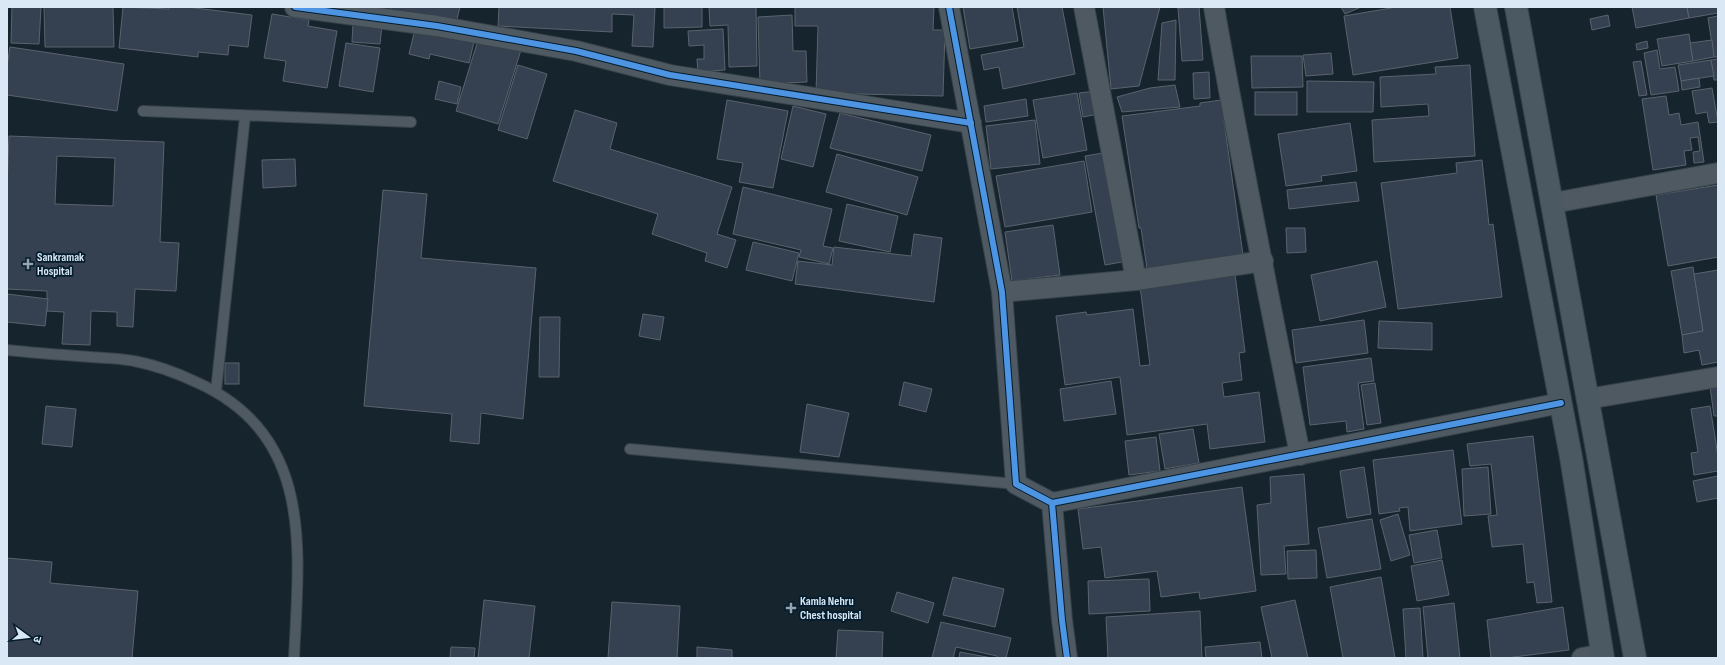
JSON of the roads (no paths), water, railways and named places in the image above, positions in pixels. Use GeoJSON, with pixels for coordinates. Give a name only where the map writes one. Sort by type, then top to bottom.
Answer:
{"type":"FeatureCollection","features":[{"type":"Feature","properties":{"kind":"main road"},"geometry":{"type":"LineString","coordinates":[[1485,7],[1561,403],[1603,656]]}},
{"type":"Feature","properties":{"kind":"main road"},"geometry":{"type":"LineString","coordinates":[[1516,7],[1553,203],[1586,399],[1635,658]]}},
{"type":"Feature","properties":{"kind":"street"},"geometry":{"type":"LineString","coordinates":[[295,7],[437,26],[576,52],[670,76],[971,123]]}},
{"type":"Feature","properties":{"kind":"street"},"geometry":{"type":"LineString","coordinates":[[949,7],[1002,292],[1016,484],[1052,503],[1561,403]]}},
{"type":"Feature","properties":{"kind":"street"},"geometry":{"type":"LineString","coordinates":[[1084,7],[1136,280]]}},
{"type":"Feature","properties":{"kind":"street"},"geometry":{"type":"LineString","coordinates":[[1214,7],[1234,124],[1300,455]]}},
{"type":"Feature","properties":{"kind":"street"},"geometry":{"type":"LineString","coordinates":[[1553,203],[1718,173]]}},
{"type":"Feature","properties":{"kind":"street"},"geometry":{"type":"LineString","coordinates":[[1002,292],[1136,280],[1262,261]]}},
{"type":"Feature","properties":{"kind":"street"},"geometry":{"type":"LineString","coordinates":[[1586,399],[1718,377]]}},
{"type":"Feature","properties":{"kind":"street"},"geometry":{"type":"LineString","coordinates":[[1052,503],[1062,620],[1067,658]]}},
{"type":"Feature","properties":{"kind":"street"},"geometry":{"type":"LineString","coordinates":[[1582,658],[1603,656]]}},
{"type":"Feature","properties":{"kind":"lane"},"geometry":{"type":"LineString","coordinates":[[143,111],[411,122]]}},
{"type":"Feature","properties":{"kind":"lane"},"geometry":{"type":"LineString","coordinates":[[216,391],[245,116]]}},
{"type":"Feature","properties":{"kind":"lane"},"geometry":{"type":"LineString","coordinates":[[7,350],[134,361],[182,375],[216,391],[248,415],[265,435],[284,470],[294,510],[298,562],[294,658]]}},
{"type":"Feature","properties":{"kind":"lane"},"geometry":{"type":"LineString","coordinates":[[630,449],[1016,484]]}},
{"type":"Feature","properties":{"kind":"place","name":"Sankramak Hospital"},"geometry":{"type":"Point","coordinates":[28,264]}},
{"type":"Feature","properties":{"kind":"place","name":"Kamla Nehru Chest hospital"},"geometry":{"type":"Point","coordinates":[791,608]}}]}
